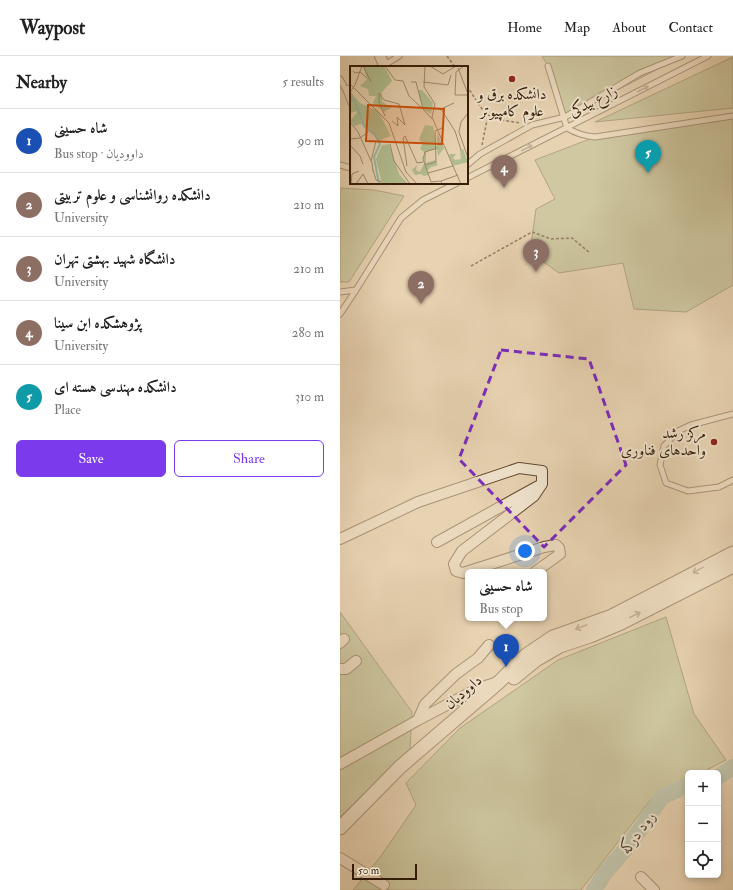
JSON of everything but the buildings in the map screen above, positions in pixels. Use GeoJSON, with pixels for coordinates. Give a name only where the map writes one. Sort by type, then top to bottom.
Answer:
{"type":"FeatureCollection","features":[{"type":"Feature","properties":{"kind":"street"},"geometry":{"type":"LineString","coordinates":[[340,539],[418,502],[519,468],[542,471],[542,484],[534,496],[462,551],[454,564],[456,572],[465,572]]}},
{"type":"Feature","properties":{"kind":"street"},"geometry":{"type":"LineString","coordinates":[[437,542],[542,484]]}},
{"type":"Feature","properties":{"kind":"street"},"geometry":{"type":"LineString","coordinates":[[475,569],[544,547],[556,545],[559,548],[560,554],[539,569]]}},
{"type":"Feature","properties":{"kind":"street","name":"داوودیان"},"geometry":{"type":"LineString","coordinates":[[340,837],[404,771],[501,684],[525,656],[554,637],[612,616],[733,553]]}},
{"type":"Feature","properties":{"kind":"street","name":"داوودیان"},"geometry":{"type":"LineString","coordinates":[[340,828],[400,767],[501,684],[536,660],[560,646],[590,636],[621,623],[733,566]]}},
{"type":"Feature","properties":{"kind":"street"},"geometry":{"type":"LineString","coordinates":[[418,720],[425,704],[456,674],[478,658],[488,645]]}},
{"type":"Feature","properties":{"kind":"street"},"geometry":{"type":"LineString","coordinates":[[340,669],[346,669],[356,661]]}},
{"type":"Feature","properties":{"kind":"street"},"geometry":{"type":"LineString","coordinates":[[340,764],[479,688],[501,684]]}},
{"type":"Feature","properties":{"kind":"street"},"geometry":{"type":"LineString","coordinates":[[340,858],[384,885]]}},
{"type":"Feature","properties":{"kind":"street"},"geometry":{"type":"LineString","coordinates":[[641,877],[654,890]]}},
{"type":"Feature","properties":{"kind":"lane"},"geometry":{"type":"LineString","coordinates":[[382,63],[399,56]]}},
{"type":"Feature","properties":{"kind":"lane","name":"زارع بیدکی"},"geometry":{"type":"LineString","coordinates":[[468,164],[480,154],[532,125],[565,117],[640,73],[682,56]]}},
{"type":"Feature","properties":{"kind":"lane","name":"زارع بیدکی"},"geometry":{"type":"LineString","coordinates":[[468,178],[708,56]]}},
{"type":"Feature","properties":{"kind":"lane"},"geometry":{"type":"LineString","coordinates":[[548,66],[565,117],[567,128],[580,134],[595,137],[733,116]]}},
{"type":"Feature","properties":{"kind":"lane"},"geometry":{"type":"LineString","coordinates":[[340,79],[350,100]]}},
{"type":"Feature","properties":{"kind":"lane"},"geometry":{"type":"LineString","coordinates":[[346,90],[350,88]]}},
{"type":"Feature","properties":{"kind":"lane"},"geometry":{"type":"LineString","coordinates":[[340,165],[350,168]]}},
{"type":"Feature","properties":{"kind":"lane"},"geometry":{"type":"LineString","coordinates":[[340,314],[400,218],[423,200],[455,184]]}},
{"type":"Feature","properties":{"kind":"lane"},"geometry":{"type":"LineString","coordinates":[[340,292],[356,290]]}},
{"type":"Feature","properties":{"kind":"lane"},"geometry":{"type":"LineString","coordinates":[[733,414],[691,425],[678,431],[664,446],[660,465],[666,483],[688,491],[719,487],[733,480]]}},
{"type":"Feature","properties":{"kind":"path"},"geometry":{"type":"LineString","coordinates":[[447,56],[454,66]]}},
{"type":"Feature","properties":{"kind":"path"},"geometry":{"type":"LineString","coordinates":[[468,88],[483,110],[493,118],[532,125]]}},
{"type":"Feature","properties":{"kind":"path"},"geometry":{"type":"LineString","coordinates":[[480,154],[488,114]]}},
{"type":"Feature","properties":{"kind":"path"},"geometry":{"type":"LineString","coordinates":[[471,266],[532,232],[551,239],[572,238],[590,253]]}},
{"type":"Feature","properties":{"kind":"highlighted area"},"geometry":{"type":"Polygon","coordinates":[[[501,350],[589,359],[626,465],[544,547],[459,459],[501,350]]]}},
{"type":"Feature","properties":{"kind":"green space"},"geometry":{"type":"Polygon","coordinates":[[[542,56],[683,56],[565,117],[548,66],[542,56]]]}},
{"type":"Feature","properties":{"kind":"green space"},"geometry":{"type":"Polygon","coordinates":[[[733,57],[733,108],[595,122],[733,57]]]}},
{"type":"Feature","properties":{"kind":"green space"},"geometry":{"type":"Polygon","coordinates":[[[733,116],[733,285],[686,312],[634,309],[623,263],[559,273],[530,252],[536,209],[555,199],[535,160],[595,137],[733,116]]]}},
{"type":"Feature","properties":{"kind":"green space"},"geometry":{"type":"Polygon","coordinates":[[[340,188],[374,190],[404,196],[349,282],[340,282],[340,188]]]}},
{"type":"Feature","properties":{"kind":"green space"},"geometry":{"type":"Polygon","coordinates":[[[340,612],[412,712],[410,749],[340,817],[340,612]]]}},
{"type":"Feature","properties":{"kind":"green space"},"geometry":{"type":"Polygon","coordinates":[[[666,617],[694,714],[726,760],[707,770],[685,770],[685,782],[651,799],[581,890],[353,890],[381,856],[416,805],[406,783],[460,728],[558,660],[666,617]]]}},
{"type":"Feature","properties":{"kind":"waterway","name":"رود درکه"},"geometry":{"type":"LineString","coordinates":[[721,775],[733,767]]}},
{"type":"Feature","properties":{"kind":"waterway","name":"رود درکه"},"geometry":{"type":"LineString","coordinates":[[594,890],[605,873],[629,845],[662,797],[685,786]]}},
{"type":"Feature","properties":{"kind":"place","name":"دانشکده برق و علوم کامپیوتر"},"geometry":{"type":"Point","coordinates":[512,79]}},
{"type":"Feature","properties":{"kind":"place","name":"دانشکده مهندسی هسته ای"},"geometry":{"type":"Point","coordinates":[648,173]}},
{"type":"Feature","properties":{"kind":"place","name":"پژوهشکده ابن سینا"},"geometry":{"type":"Point","coordinates":[504,188]}},
{"type":"Feature","properties":{"kind":"place","name":"دانشگاه شهید بهشتی تهران"},"geometry":{"type":"Point","coordinates":[536,272]}},
{"type":"Feature","properties":{"kind":"place","name":"دانشکده روانشناسی و علوم تربیتی"},"geometry":{"type":"Point","coordinates":[421,304]}},
{"type":"Feature","properties":{"kind":"place","name":"مرکز رشد واحدهای فناوری"},"geometry":{"type":"Point","coordinates":[714,442]}},
{"type":"Feature","properties":{"kind":"place","name":"شاه حسینی"},"geometry":{"type":"Point","coordinates":[506,667]}}]}
